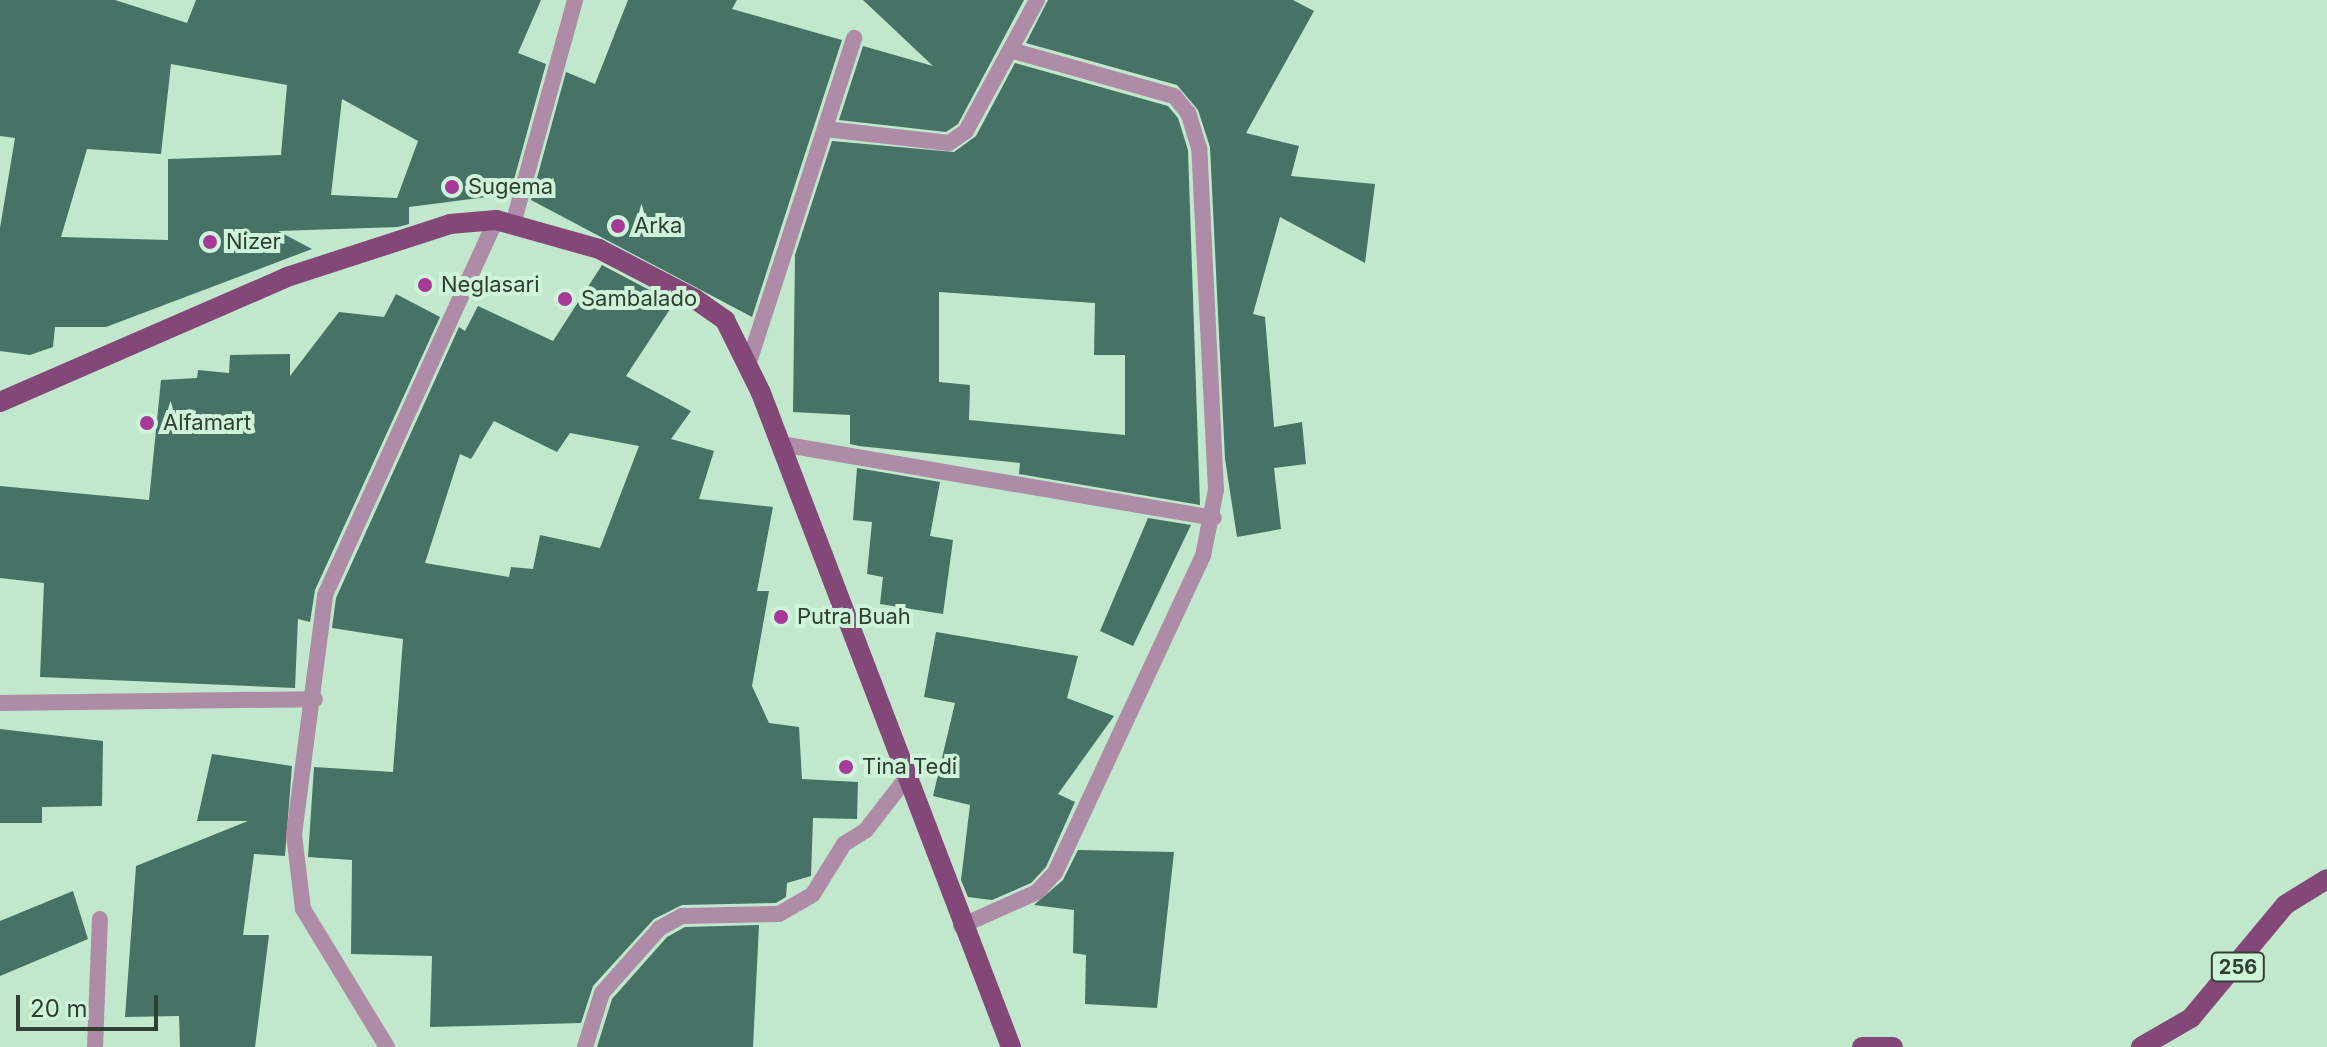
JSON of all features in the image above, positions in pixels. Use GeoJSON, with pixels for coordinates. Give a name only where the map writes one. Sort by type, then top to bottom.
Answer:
{"type":"FeatureCollection","features":[{"type":"Feature","properties":{"kind":"main road"},"geometry":{"type":"LineString","coordinates":[[0,402],[287,277],[419,232],[504,222],[599,249],[658,277],[725,320],[748,365],[910,773],[961,926],[1011,1047]]}},
{"type":"Feature","properties":{"kind":"main road","name":"256"},"geometry":{"type":"LineString","coordinates":[[2141,1047],[2191,1018],[2285,905],[2327,879]]}},
{"type":"Feature","properties":{"kind":"main road"},"geometry":{"type":"LineString","coordinates":[[1862,1047],[1893,1047]]}},
{"type":"Feature","properties":{"kind":"street"},"geometry":{"type":"LineString","coordinates":[[387,1047],[303,909],[294,835],[315,699],[325,595],[504,222],[575,0]]}},
{"type":"Feature","properties":{"kind":"street"},"geometry":{"type":"LineString","coordinates":[[825,129],[949,143],[966,131],[1037,0]]}},
{"type":"Feature","properties":{"kind":"street"},"geometry":{"type":"LineString","coordinates":[[748,365],[854,38]]}},
{"type":"Feature","properties":{"kind":"street"},"geometry":{"type":"LineString","coordinates":[[961,926],[1037,892],[1055,873],[1142,695],[1214,518],[1199,148],[1188,113],[1174,96],[1010,50]]}},
{"type":"Feature","properties":{"kind":"street"},"geometry":{"type":"LineString","coordinates":[[781,444],[1214,518]]}},
{"type":"Feature","properties":{"kind":"street"},"geometry":{"type":"LineString","coordinates":[[0,703],[315,699]]}},
{"type":"Feature","properties":{"kind":"street"},"geometry":{"type":"LineString","coordinates":[[585,1047],[602,993],[660,928],[682,916],[779,914],[813,894],[844,844],[866,830],[910,773]]}},
{"type":"Feature","properties":{"kind":"street"},"geometry":{"type":"LineString","coordinates":[[95,1047],[100,919]]}},
{"type":"Feature","properties":{"kind":"building"},"geometry":{"type":"Polygon","coordinates":[[[0,0],[115,0],[187,23],[196,0],[541,0],[518,53],[546,64],[510,194],[409,207],[409,224],[398,227],[278,231],[312,249],[106,327],[55,327],[53,347],[30,355],[0,351],[0,228],[15,138],[0,136],[0,0]],[[171,64],[161,154],[87,149],[61,237],[168,240],[168,159],[281,155],[287,85],[171,64]],[[342,99],[331,195],[397,198],[418,141],[342,99]]]}},
{"type":"Feature","properties":{"kind":"building"},"geometry":{"type":"Polygon","coordinates":[[[628,0],[737,0],[732,9],[842,40],[752,317],[531,200],[566,72],[595,84],[628,0]]]}},
{"type":"Feature","properties":{"kind":"building"},"geometry":{"type":"Polygon","coordinates":[[[863,0],[1024,0],[958,124],[946,132],[839,120],[863,46],[933,66],[863,0]]]}},
{"type":"Feature","properties":{"kind":"building"},"geometry":{"type":"Polygon","coordinates":[[[1048,0],[1293,0],[1314,11],[1246,133],[1299,146],[1291,176],[1375,184],[1365,263],[1280,217],[1253,314],[1265,317],[1274,427],[1302,422],[1306,464],[1274,468],[1281,529],[1237,537],[1225,459],[1210,147],[1198,110],[1177,85],[1026,43],[1048,0]]]}},
{"type":"Feature","properties":{"kind":"building"},"geometry":{"type":"Polygon","coordinates":[[[1015,63],[1168,106],[1178,118],[1188,150],[1200,505],[1019,474],[1020,463],[850,444],[850,415],[793,412],[795,255],[832,141],[954,152],[976,136],[1015,63]],[[939,292],[939,382],[970,385],[969,420],[1125,435],[1125,355],[1094,355],[1095,303],[939,292]]]}},
{"type":"Feature","properties":{"kind":"building"},"geometry":{"type":"Polygon","coordinates":[[[602,265],[674,303],[626,376],[691,411],[671,439],[714,451],[699,499],[773,507],[757,591],[769,591],[752,686],[769,723],[799,727],[802,779],[858,782],[857,819],[813,818],[811,876],[787,883],[786,897],[776,903],[682,905],[654,919],[593,986],[581,1023],[430,1027],[432,956],[351,954],[352,860],[308,857],[314,767],[393,772],[403,639],[332,628],[336,598],[459,327],[465,331],[478,306],[553,341],[602,265]],[[494,421],[471,459],[460,454],[425,563],[509,577],[511,567],[533,569],[540,535],[600,548],[639,446],[570,433],[557,452],[494,421]]]}},
{"type":"Feature","properties":{"kind":"building"},"geometry":{"type":"Polygon","coordinates":[[[396,294],[440,317],[315,590],[310,622],[298,619],[295,688],[40,677],[44,583],[0,578],[0,486],[149,500],[161,380],[197,378],[198,370],[229,373],[230,355],[290,354],[290,376],[339,312],[384,317],[396,294]]]}},
{"type":"Feature","properties":{"kind":"building"},"geometry":{"type":"Polygon","coordinates":[[[857,468],[940,482],[930,536],[953,540],[943,614],[880,604],[883,577],[867,574],[872,522],[853,520],[857,468]]]}},
{"type":"Feature","properties":{"kind":"building"},"geometry":{"type":"Polygon","coordinates":[[[1148,518],[1191,525],[1133,646],[1100,631],[1148,518]]]}},
{"type":"Feature","properties":{"kind":"building"},"geometry":{"type":"Polygon","coordinates":[[[936,632],[1078,656],[1067,698],[1114,716],[1058,794],[1075,802],[1046,867],[1031,883],[992,900],[968,897],[961,880],[970,805],[933,796],[955,703],[924,697],[936,632]]]}},
{"type":"Feature","properties":{"kind":"building"},"geometry":{"type":"Polygon","coordinates":[[[0,729],[103,741],[102,806],[42,807],[42,823],[0,823],[0,729]]]}},
{"type":"Feature","properties":{"kind":"building"},"geometry":{"type":"Polygon","coordinates":[[[212,754],[292,766],[285,856],[254,854],[243,935],[269,935],[255,1047],[180,1047],[179,1016],[125,1017],[136,866],[248,821],[197,821],[212,754]]]}},
{"type":"Feature","properties":{"kind":"building"},"geometry":{"type":"Polygon","coordinates":[[[1078,850],[1174,852],[1157,1008],[1085,1004],[1086,955],[1073,953],[1074,910],[1034,905],[1063,880],[1078,850]]]}},
{"type":"Feature","properties":{"kind":"building"},"geometry":{"type":"Polygon","coordinates":[[[73,891],[88,939],[0,976],[0,921],[73,891]]]}},
{"type":"Feature","properties":{"kind":"building"},"geometry":{"type":"Polygon","coordinates":[[[759,925],[753,1047],[597,1047],[612,999],[667,937],[685,927],[759,925]]]}},
{"type":"Feature","properties":{"kind":"place","name":"Sugema"},"geometry":{"type":"Point","coordinates":[452,187]}},
{"type":"Feature","properties":{"kind":"place","name":"Arka"},"geometry":{"type":"Point","coordinates":[618,226]}},
{"type":"Feature","properties":{"kind":"place","name":"Nizer"},"geometry":{"type":"Point","coordinates":[210,242]}},
{"type":"Feature","properties":{"kind":"place","name":"Neglasari"},"geometry":{"type":"Point","coordinates":[425,285]}},
{"type":"Feature","properties":{"kind":"place","name":"Sambalado"},"geometry":{"type":"Point","coordinates":[565,299]}},
{"type":"Feature","properties":{"kind":"place","name":"Alfamart"},"geometry":{"type":"Point","coordinates":[147,423]}},
{"type":"Feature","properties":{"kind":"place","name":"Putra Buah"},"geometry":{"type":"Point","coordinates":[781,617]}},
{"type":"Feature","properties":{"kind":"place","name":"Tina Tedi"},"geometry":{"type":"Point","coordinates":[846,767]}}]}
